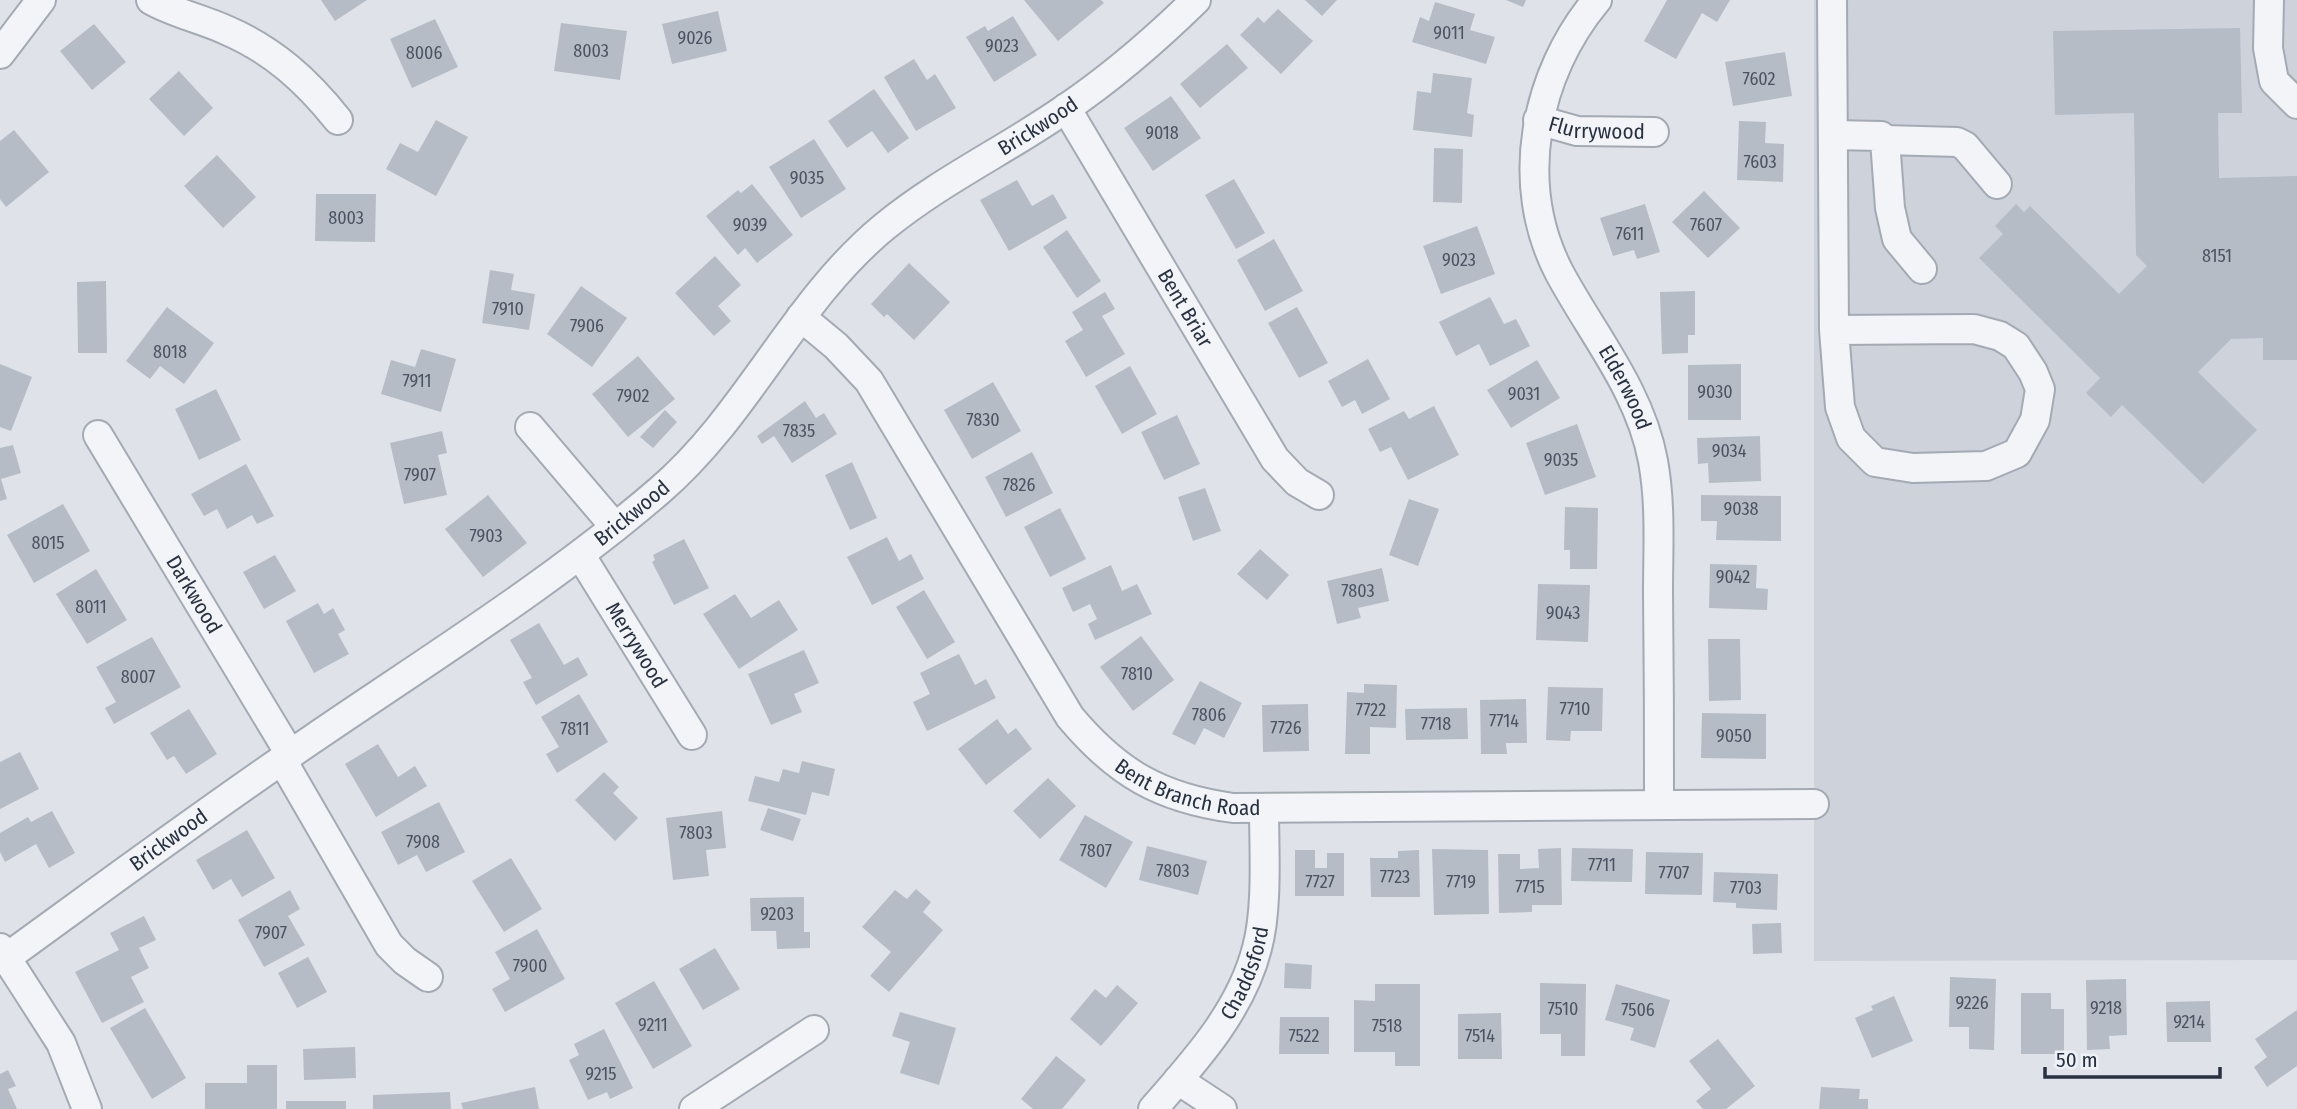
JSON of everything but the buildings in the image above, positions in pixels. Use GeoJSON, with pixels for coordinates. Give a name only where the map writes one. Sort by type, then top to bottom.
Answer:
{"type":"FeatureCollection","features":[{"type":"Feature","properties":{"kind":"street"},"geometry":{"type":"LineString","coordinates":[[0,54],[41,0]]}},
{"type":"Feature","properties":{"kind":"street"},"geometry":{"type":"LineString","coordinates":[[151,0],[225,29],[277,58],[319,97],[338,120]]}},
{"type":"Feature","properties":{"kind":"street","name":"Brickwood"},"geometry":{"type":"LineString","coordinates":[[3,953],[581,556],[663,488],[716,434],[801,317],[855,253],[927,195],[1066,108],[1118,68],[1196,0]]}},
{"type":"Feature","properties":{"kind":"street","name":"Elderwood"},"geometry":{"type":"LineString","coordinates":[[1597,0],[1580,21],[1560,55],[1545,93],[1538,120],[1535,167],[1537,194],[1549,246],[1559,271],[1636,407],[1653,459],[1658,514],[1659,805]]}},
{"type":"Feature","properties":{"kind":"street"},"geometry":{"type":"LineString","coordinates":[[1832,0],[1834,330],[1840,407],[1851,438],[1875,463],[1913,468],[1986,466],[2017,453],[2035,420],[2040,389],[2033,372],[2016,346],[2000,336],[1974,329],[1834,330]]}},
{"type":"Feature","properties":{"kind":"street"},"geometry":{"type":"LineString","coordinates":[[2269,0],[2268,48],[2274,81],[2297,104]]}},
{"type":"Feature","properties":{"kind":"street","name":"Bent Briar"},"geometry":{"type":"LineString","coordinates":[[1066,108],[1275,458],[1297,482],[1319,495]]}},
{"type":"Feature","properties":{"kind":"street","name":"Flurrywood"},"geometry":{"type":"LineString","coordinates":[[1538,120],[1577,131],[1654,132]]}},
{"type":"Feature","properties":{"kind":"street"},"geometry":{"type":"LineString","coordinates":[[1833,135],[1957,142],[1965,146],[1997,184]]}},
{"type":"Feature","properties":{"kind":"street"},"geometry":{"type":"LineString","coordinates":[[1885,140],[1890,208],[1897,239],[1922,269]]}},
{"type":"Feature","properties":{"kind":"street","name":"Bent Branch Road"},"geometry":{"type":"LineString","coordinates":[[801,317],[836,346],[869,381],[1070,717],[1089,739],[1122,768],[1161,790],[1203,804],[1233,808],[1814,804]]}},
{"type":"Feature","properties":{"kind":"street"},"geometry":{"type":"LineString","coordinates":[[530,427],[615,527]]}},
{"type":"Feature","properties":{"kind":"street","name":"Darkwood"},"geometry":{"type":"LineString","coordinates":[[98,435],[286,757],[388,945],[428,977]]}},
{"type":"Feature","properties":{"kind":"street","name":"Merrywood"},"geometry":{"type":"LineString","coordinates":[[581,556],[692,735]]}},
{"type":"Feature","properties":{"kind":"street","name":"Chaddsford"},"geometry":{"type":"LineString","coordinates":[[1153,1109],[1235,1004],[1258,947],[1264,891],[1264,808]]}},
{"type":"Feature","properties":{"kind":"street"},"geometry":{"type":"LineString","coordinates":[[3,953],[61,1043],[87,1109]]}},
{"type":"Feature","properties":{"kind":"street"},"geometry":{"type":"LineString","coordinates":[[694,1109],[814,1030]]}},
{"type":"Feature","properties":{"kind":"street"},"geometry":{"type":"LineString","coordinates":[[1178,1080],[1222,1109]]}},
{"type":"Feature","properties":{"kind":"shaded area"},"geometry":{"type":"Polygon","coordinates":[[[1814,0],[2297,0],[2297,960],[1814,961],[1814,0]]]}}]}
